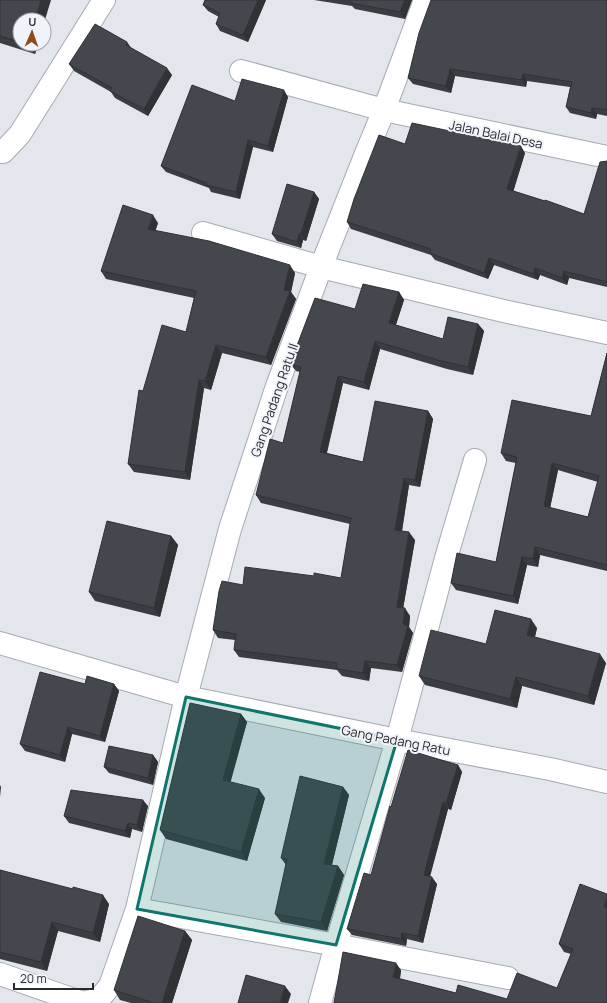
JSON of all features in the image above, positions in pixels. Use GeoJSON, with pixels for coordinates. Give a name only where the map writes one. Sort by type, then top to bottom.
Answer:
{"type":"FeatureCollection","features":[{"type":"Feature","properties":{"kind":"street"},"geometry":{"type":"LineString","coordinates":[[0,152],[3,152],[20,134],[104,0]]}},
{"type":"Feature","properties":{"kind":"street","name":"Gang Padang Ratu II"},"geometry":{"type":"LineString","coordinates":[[0,974],[83,1003],[99,999],[110,986],[137,909],[186,697],[230,529],[276,389],[321,267],[384,110],[425,0]]}},
{"type":"Feature","properties":{"kind":"street","name":"Jalan Balai Desa"},"geometry":{"type":"LineString","coordinates":[[241,71],[384,110],[607,157]]}},
{"type":"Feature","properties":{"kind":"street"},"geometry":{"type":"LineString","coordinates":[[203,233],[321,267],[508,312],[607,333]]}},
{"type":"Feature","properties":{"kind":"street"},"geometry":{"type":"LineString","coordinates":[[320,1003],[397,740],[446,558],[475,460]]}},
{"type":"Feature","properties":{"kind":"street","name":"Gang Padang Ratu"},"geometry":{"type":"LineString","coordinates":[[0,643],[186,697],[397,740],[550,769],[607,782]]}},
{"type":"Feature","properties":{"kind":"street"},"geometry":{"type":"LineString","coordinates":[[137,909],[508,978]]}},
{"type":"Feature","properties":{"kind":"highlighted area"},"geometry":{"type":"Polygon","coordinates":[[[186,697],[397,740],[336,945],[137,909],[186,697]]]}},
{"type":"Feature","properties":{"kind":"building"},"geometry":{"type":"Polygon","coordinates":[[[0,0],[41,0],[37,12],[12,12],[12,40],[0,36],[0,0]]]}},
{"type":"Feature","properties":{"kind":"building"},"geometry":{"type":"Polygon","coordinates":[[[205,0],[258,0],[243,35],[216,24],[220,13],[203,5],[205,0]]]}},
{"type":"Feature","properties":{"kind":"building"},"geometry":{"type":"Polygon","coordinates":[[[351,0],[405,0],[400,12],[350,3],[351,0]]]}},
{"type":"Feature","properties":{"kind":"building"},"geometry":{"type":"Polygon","coordinates":[[[431,0],[607,0],[607,110],[592,108],[591,113],[566,107],[572,82],[523,74],[522,80],[450,69],[446,86],[408,78],[419,33],[431,0]]]}},
{"type":"Feature","properties":{"kind":"building"},"geometry":{"type":"Polygon","coordinates":[[[95,24],[127,42],[126,45],[167,68],[144,109],[110,91],[112,88],[69,64],[95,24]]]}},
{"type":"Feature","properties":{"kind":"building"},"geometry":{"type":"Polygon","coordinates":[[[242,79],[284,90],[268,146],[248,140],[236,192],[206,185],[207,183],[161,166],[192,85],[235,101],[242,79]]]}},
{"type":"Feature","properties":{"kind":"building"},"geometry":{"type":"Polygon","coordinates":[[[412,123],[521,146],[507,189],[545,200],[584,214],[600,162],[607,161],[607,282],[564,271],[562,278],[535,268],[533,274],[489,258],[484,273],[430,253],[431,249],[347,222],[354,199],[379,135],[405,144],[412,123]]]}},
{"type":"Feature","properties":{"kind":"building"},"geometry":{"type":"Polygon","coordinates":[[[287,184],[314,192],[301,234],[299,234],[297,242],[272,234],[287,184]]]}},
{"type":"Feature","properties":{"kind":"building"},"geometry":{"type":"Polygon","coordinates":[[[123,205],[153,215],[148,229],[209,241],[290,265],[284,290],[290,291],[266,357],[216,345],[205,381],[199,380],[185,472],[128,464],[139,390],[143,391],[162,325],[186,332],[196,291],[101,271],[123,205]]]}},
{"type":"Feature","properties":{"kind":"building"},"geometry":{"type":"Polygon","coordinates":[[[363,284],[399,292],[389,323],[443,339],[448,317],[478,324],[468,367],[441,361],[375,341],[364,382],[338,376],[320,452],[363,462],[375,401],[428,411],[415,480],[404,478],[395,530],[409,532],[397,607],[405,608],[403,624],[408,626],[397,665],[365,661],[363,673],[337,669],[337,663],[234,650],[236,634],[213,630],[222,581],[243,585],[245,567],[314,576],[314,573],[341,578],[351,518],[256,495],[270,439],[283,443],[301,367],[290,364],[315,298],[355,309],[363,284]]]}},
{"type":"Feature","properties":{"kind":"building"},"geometry":{"type":"Polygon","coordinates":[[[607,353],[607,565],[535,547],[533,559],[522,557],[513,596],[451,583],[457,553],[496,562],[517,457],[501,453],[512,400],[591,416],[607,353]],[[552,463],[544,506],[588,517],[599,476],[552,463]]]}},
{"type":"Feature","properties":{"kind":"building"},"geometry":{"type":"Polygon","coordinates":[[[107,521],[171,536],[154,608],[89,592],[107,521]]]}},
{"type":"Feature","properties":{"kind":"building"},"geometry":{"type":"Polygon","coordinates":[[[495,610],[531,619],[527,635],[600,654],[588,696],[516,677],[510,699],[419,676],[431,630],[486,644],[495,610]]]}},
{"type":"Feature","properties":{"kind":"building"},"geometry":{"type":"Polygon","coordinates":[[[40,672],[85,684],[87,676],[114,684],[100,736],[68,727],[60,755],[20,744],[40,672]]]}},
{"type":"Feature","properties":{"kind":"building"},"geometry":{"type":"Polygon","coordinates":[[[190,703],[241,714],[223,780],[259,789],[241,852],[160,830],[190,703]]]}},
{"type":"Feature","properties":{"kind":"building"},"geometry":{"type":"Polygon","coordinates":[[[109,746],[153,755],[148,778],[104,767],[109,746]]]}},
{"type":"Feature","properties":{"kind":"building"},"geometry":{"type":"Polygon","coordinates":[[[408,750],[458,765],[446,803],[443,802],[424,875],[432,877],[418,936],[402,933],[401,939],[347,929],[364,873],[371,875],[390,806],[391,807],[408,750]]]}},
{"type":"Feature","properties":{"kind":"building"},"geometry":{"type":"Polygon","coordinates":[[[300,776],[343,787],[324,864],[338,866],[321,922],[275,914],[287,859],[281,858],[300,776]]]}},
{"type":"Feature","properties":{"kind":"building"},"geometry":{"type":"Polygon","coordinates":[[[71,790],[143,800],[137,825],[128,823],[125,831],[64,816],[71,790]]]}},
{"type":"Feature","properties":{"kind":"building"},"geometry":{"type":"Polygon","coordinates":[[[0,870],[73,889],[73,887],[103,895],[93,933],[52,922],[41,962],[0,952],[0,870]]]}},
{"type":"Feature","properties":{"kind":"building"},"geometry":{"type":"Polygon","coordinates":[[[580,884],[607,894],[604,907],[607,907],[607,1003],[334,1003],[343,952],[396,963],[393,977],[456,993],[458,985],[507,999],[517,973],[557,988],[573,949],[559,944],[580,884]]]}},
{"type":"Feature","properties":{"kind":"building"},"geometry":{"type":"Polygon","coordinates":[[[138,916],[185,931],[162,1003],[154,1003],[114,990],[138,916]]]}},
{"type":"Feature","properties":{"kind":"building"},"geometry":{"type":"Polygon","coordinates":[[[246,975],[285,986],[280,1003],[238,1003],[246,975]]]}}]}
